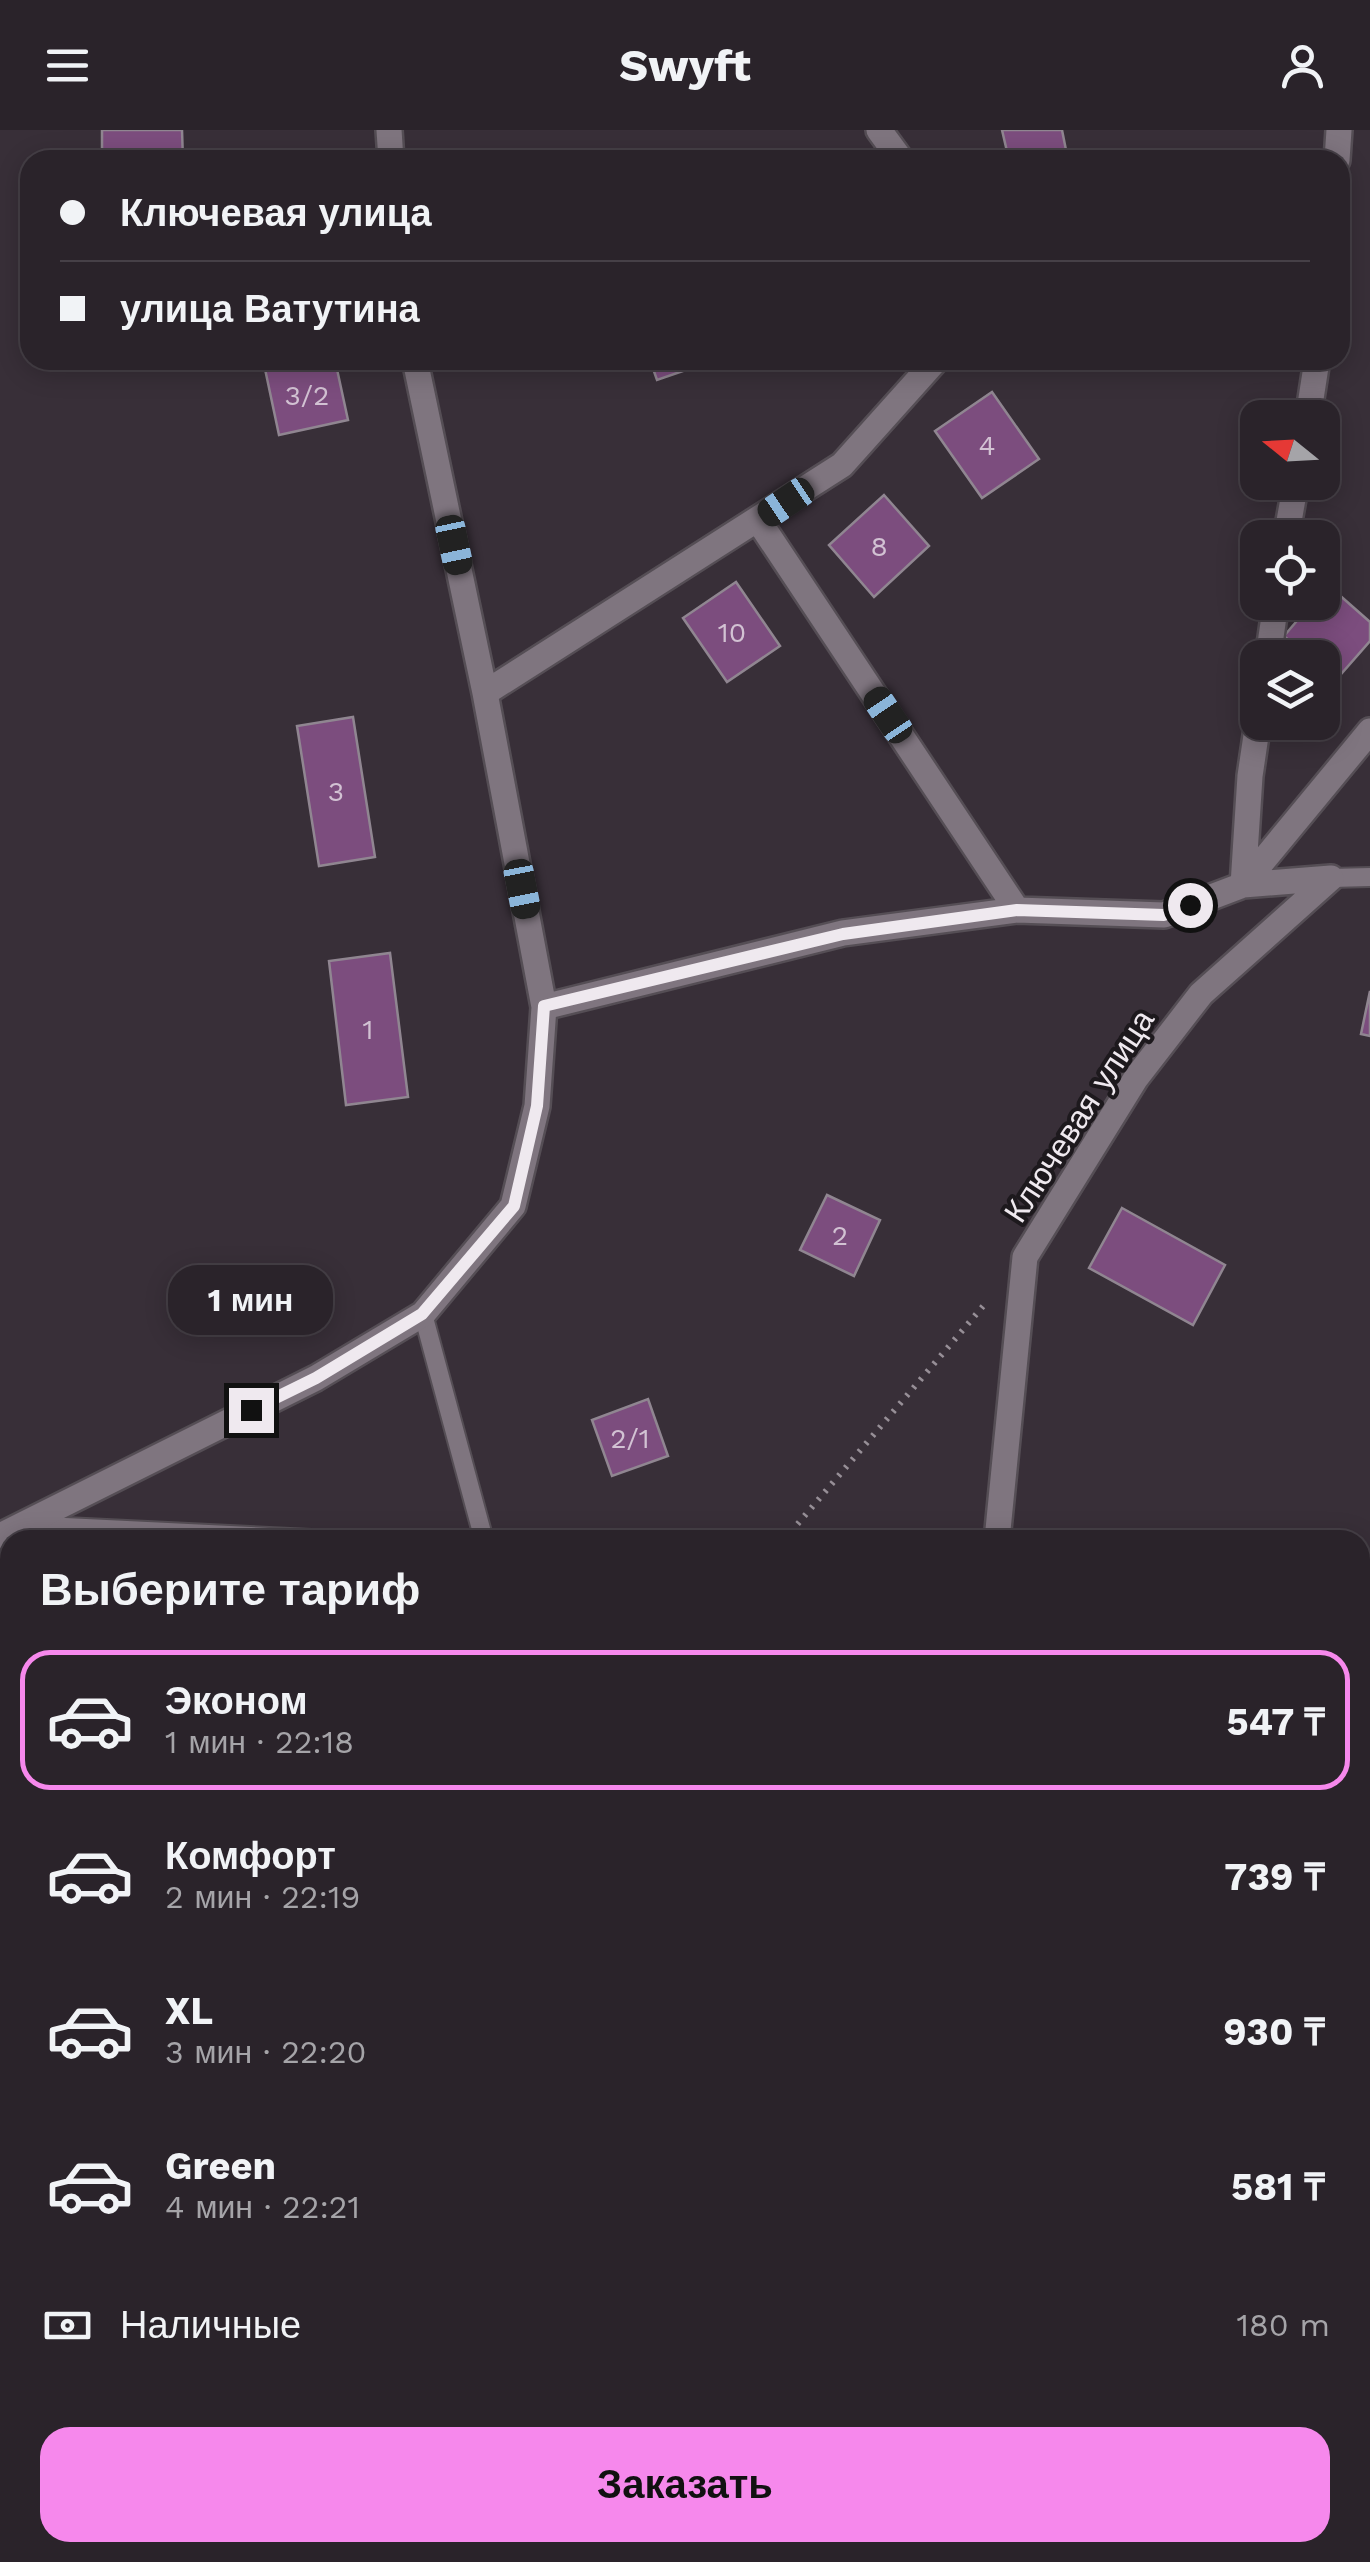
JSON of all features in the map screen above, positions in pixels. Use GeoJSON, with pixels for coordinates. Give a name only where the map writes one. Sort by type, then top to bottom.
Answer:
{"type":"FeatureCollection","features":[{"type":"Feature","properties":{"kind":"street"},"geometry":{"type":"LineString","coordinates":[[12,1530],[316,1378],[422,1314],[514,1206],[537,1106],[544,1006],[485,693],[417,370]]}},
{"type":"Feature","properties":{"kind":"street"},"geometry":{"type":"LineString","coordinates":[[485,693],[842,465],[927,370]]}},
{"type":"Feature","properties":{"kind":"street"},"geometry":{"type":"LineString","coordinates":[[1311,400],[1316,370]]}},
{"type":"Feature","properties":{"kind":"street"},"geometry":{"type":"LineString","coordinates":[[758,520],[1017,910]]}},
{"type":"Feature","properties":{"kind":"street"},"geometry":{"type":"LineString","coordinates":[[1243,885],[1370,731]]}},
{"type":"Feature","properties":{"kind":"street"},"geometry":{"type":"LineString","coordinates":[[1243,885],[1255,740]]}},
{"type":"Feature","properties":{"kind":"street"},"geometry":{"type":"LineString","coordinates":[[544,1006],[843,934],[1017,910],[1164,915],[1243,885],[1331,878]]}},
{"type":"Feature","properties":{"kind":"street","name":"Ключевая улица"},"geometry":{"type":"LineString","coordinates":[[998,1530],[1026,1257],[1136,1078],[1202,994],[1331,878]]}},
{"type":"Feature","properties":{"kind":"lane"},"geometry":{"type":"LineString","coordinates":[[1331,878],[1370,877]]}},
{"type":"Feature","properties":{"kind":"lane"},"geometry":{"type":"LineString","coordinates":[[422,1314],[481,1530]]}},
{"type":"Feature","properties":{"kind":"lane"},"geometry":{"type":"LineString","coordinates":[[24,1524],[140,1530]]}},
{"type":"Feature","properties":{"kind":"path"},"geometry":{"type":"LineString","coordinates":[[793,1530],[987,1302]]}},
{"type":"Feature","properties":{"kind":"building"},"geometry":{"type":"Polygon","coordinates":[[[102,130],[182,130],[183,150],[102,150],[102,130]]]}},
{"type":"Feature","properties":{"kind":"building"},"geometry":{"type":"Polygon","coordinates":[[[1002,130],[1062,130],[1066,150],[1007,150],[1002,130]]]}},
{"type":"Feature","properties":{"kind":"building"},"geometry":{"type":"Polygon","coordinates":[[[265,370],[337,370],[348,420],[279,435],[265,370]]]}},
{"type":"Feature","properties":{"kind":"building"},"geometry":{"type":"Polygon","coordinates":[[[654,370],[686,370],[657,380],[654,370]]]}},
{"type":"Feature","properties":{"kind":"building"},"geometry":{"type":"Polygon","coordinates":[[[992,392],[1039,459],[982,498],[935,431],[992,392]]]}},
{"type":"Feature","properties":{"kind":"building"},"geometry":{"type":"Polygon","coordinates":[[[884,495],[929,546],[874,597],[829,545],[884,495]]]}},
{"type":"Feature","properties":{"kind":"building"},"geometry":{"type":"Polygon","coordinates":[[[736,582],[780,646],[727,682],[683,618],[736,582]]]}},
{"type":"Feature","properties":{"kind":"building"},"geometry":{"type":"Polygon","coordinates":[[[1340,596],[1370,622],[1370,641],[1340,675],[1340,640],[1289,640],[1284,636],[1298,620],[1340,620],[1340,596]]]}},
{"type":"Feature","properties":{"kind":"building"},"geometry":{"type":"Polygon","coordinates":[[[353,717],[375,857],[319,866],[297,726],[353,717]]]}},
{"type":"Feature","properties":{"kind":"building"},"geometry":{"type":"Polygon","coordinates":[[[390,953],[408,1097],[346,1105],[329,961],[390,953]]]}},
{"type":"Feature","properties":{"kind":"building"},"geometry":{"type":"Polygon","coordinates":[[[1370,991],[1370,1036],[1361,1034],[1370,991]]]}},
{"type":"Feature","properties":{"kind":"building"},"geometry":{"type":"Polygon","coordinates":[[[827,1195],[880,1220],[854,1276],[800,1250],[827,1195]]]}},
{"type":"Feature","properties":{"kind":"building"},"geometry":{"type":"Polygon","coordinates":[[[1122,1208],[1225,1265],[1193,1325],[1089,1268],[1122,1208]]]}},
{"type":"Feature","properties":{"kind":"building"},"geometry":{"type":"Polygon","coordinates":[[[648,1399],[668,1456],[612,1476],[592,1420],[648,1399]]]}},
{"type":"Feature","properties":{"kind":"route"},"geometry":{"type":"LineString","coordinates":[[251,1410],[316,1378],[422,1314],[514,1206],[537,1106],[544,1006],[843,934],[1017,910],[1164,915],[1190,905]]}}]}
